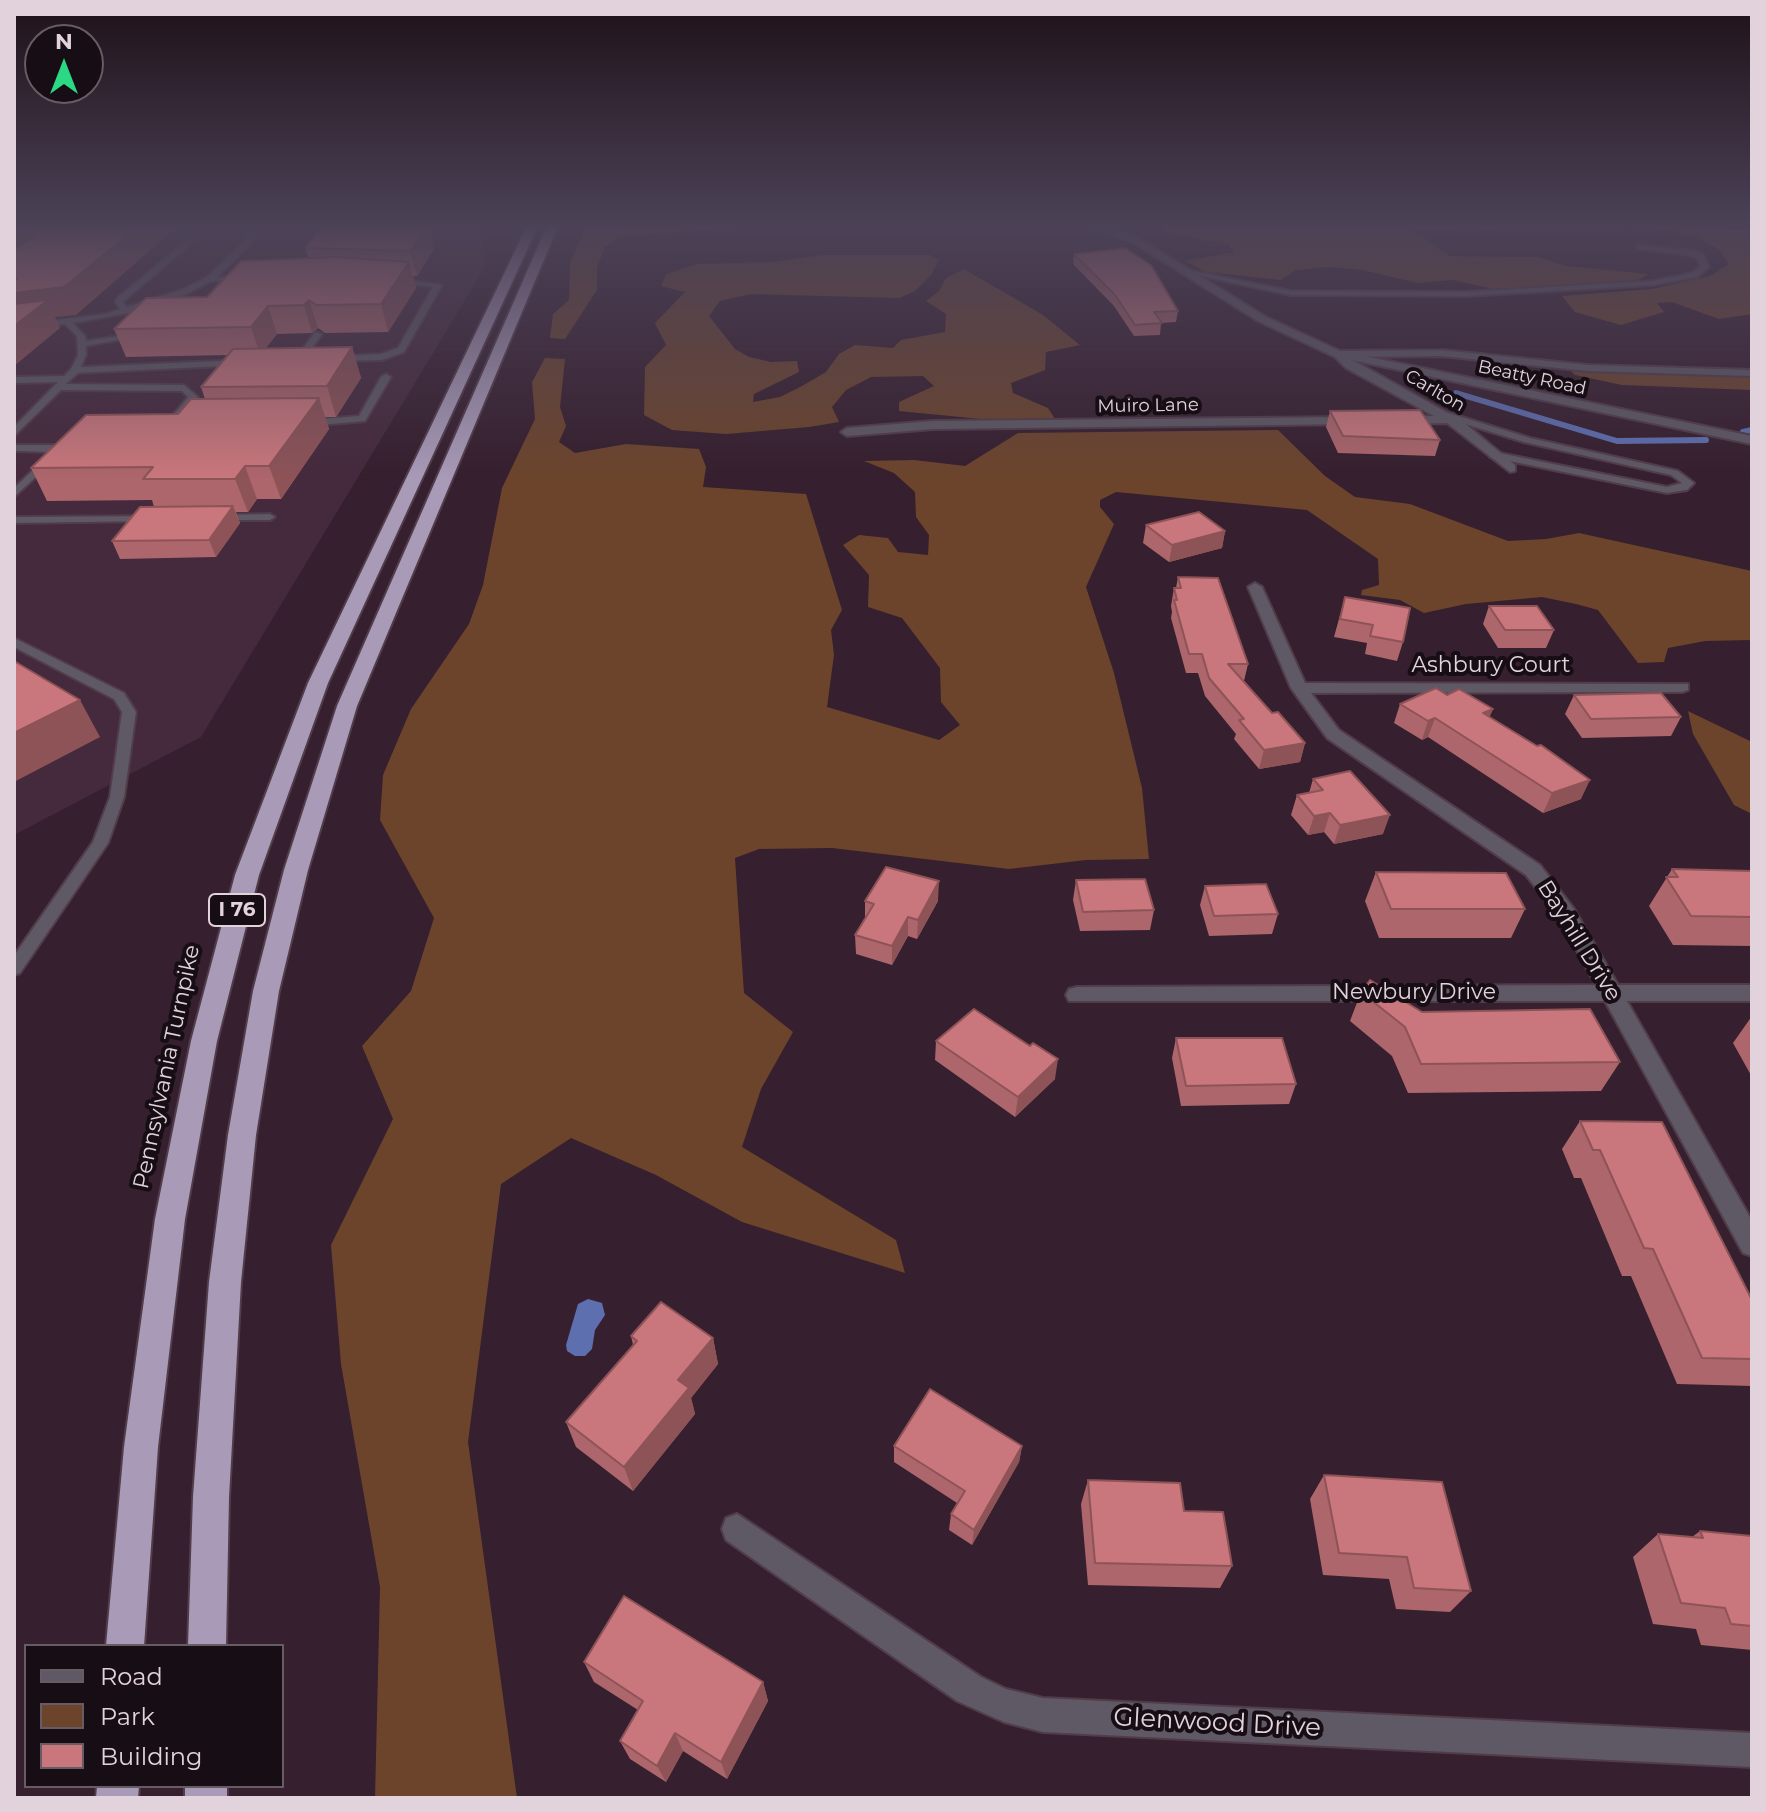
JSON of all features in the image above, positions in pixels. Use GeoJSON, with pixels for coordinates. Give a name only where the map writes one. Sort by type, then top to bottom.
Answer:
{"type":"FeatureCollection","features":[{"type":"Feature","properties":{"kind":"highway","name":"Pennsylvania Turnpike"},"geometry":{"type":"LineString","coordinates":[[125,1644],[141,1447],[170,1219],[204,1041],[247,875],[318,683],[493,311]]}},
{"type":"Feature","properties":{"kind":"highway","name":"I 76"},"geometry":{"type":"LineString","coordinates":[[207,1644],[211,1497],[225,1282],[242,1135],[266,991],[296,870],[347,706],[517,311]]}},
{"type":"Feature","properties":{"kind":"street","name":"Beatty Road"},"geometry":{"type":"LineString","coordinates":[[1249,311],[1337,354],[1752,440]]}},
{"type":"Feature","properties":{"kind":"street"},"geometry":{"type":"LineString","coordinates":[[1337,354],[1441,353],[1588,368],[1752,373]]}},
{"type":"Feature","properties":{"kind":"street","name":"Carlton"},"geometry":{"type":"LineString","coordinates":[[1337,354],[1350,366],[1446,416],[1510,468]]}},
{"type":"Feature","properties":{"kind":"street"},"geometry":{"type":"LineString","coordinates":[[1385,421],[1446,416]]}},
{"type":"Feature","properties":{"kind":"street","name":"Muiro Lane"},"geometry":{"type":"LineString","coordinates":[[847,432],[933,425],[1369,421]]}},
{"type":"Feature","properties":{"kind":"street","name":"Bayhill Drive"},"geometry":{"type":"LineString","coordinates":[[1255,587],[1299,688],[1333,734],[1533,870],[1567,914],[1752,1245]]}},
{"type":"Feature","properties":{"kind":"street","name":"Ashbury Court"},"geometry":{"type":"LineString","coordinates":[[1299,688],[1682,687]]}},
{"type":"Feature","properties":{"kind":"street","name":"Newbury Drive"},"geometry":{"type":"LineString","coordinates":[[1077,995],[1612,991],[1752,993]]}},
{"type":"Feature","properties":{"kind":"street","name":"Glenwood Drive"},"geometry":{"type":"LineString","coordinates":[[737,1529],[969,1689],[1004,1705],[1043,1715],[1752,1750]]}},
{"type":"Feature","properties":{"kind":"lane"},"geometry":{"type":"LineString","coordinates":[[14,328],[68,322],[123,311]]}},
{"type":"Feature","properties":{"kind":"lane"},"geometry":{"type":"LineString","coordinates":[[148,311],[163,312]]}},
{"type":"Feature","properties":{"kind":"lane"},"geometry":{"type":"LineString","coordinates":[[327,359],[382,357],[401,350],[423,311]]}},
{"type":"Feature","properties":{"kind":"lane"},"geometry":{"type":"LineString","coordinates":[[14,433],[75,370],[82,355],[81,336],[68,322]]}},
{"type":"Feature","properties":{"kind":"lane"},"geometry":{"type":"LineString","coordinates":[[299,360],[318,334]]}},
{"type":"Feature","properties":{"kind":"lane"},"geometry":{"type":"LineString","coordinates":[[82,344],[132,337]]}},
{"type":"Feature","properties":{"kind":"lane"},"geometry":{"type":"LineString","coordinates":[[285,361],[313,360]]}},
{"type":"Feature","properties":{"kind":"lane"},"geometry":{"type":"LineString","coordinates":[[75,370],[255,362]]}},
{"type":"Feature","properties":{"kind":"lane"},"geometry":{"type":"LineString","coordinates":[[290,424],[362,419],[386,377]]}},
{"type":"Feature","properties":{"kind":"lane"},"geometry":{"type":"LineString","coordinates":[[14,380],[184,388],[193,397],[176,420],[187,425]]}},
{"type":"Feature","properties":{"kind":"lane"},"geometry":{"type":"LineString","coordinates":[[1446,416],[1528,440],[1665,470],[1688,479],[1689,483],[1683,488],[1667,490],[1494,455]]}},
{"type":"Feature","properties":{"kind":"lane"},"geometry":{"type":"LineString","coordinates":[[14,448],[58,451],[20,483],[14,494]]}},
{"type":"Feature","properties":{"kind":"lane"},"geometry":{"type":"LineString","coordinates":[[210,518],[270,517]]}},
{"type":"Feature","properties":{"kind":"lane"},"geometry":{"type":"LineString","coordinates":[[14,520],[165,518]]}},
{"type":"Feature","properties":{"kind":"lane"},"geometry":{"type":"LineString","coordinates":[[14,642],[119,696],[129,712],[117,797],[100,843],[14,969]]}},
{"type":"Feature","properties":{"kind":"shaded area"},"geometry":{"type":"Polygon","coordinates":[[[14,311],[459,311],[201,737],[14,835],[14,311]]]}},
{"type":"Feature","properties":{"kind":"green space"},"geometry":{"type":"Polygon","coordinates":[[[557,311],[584,311],[565,339],[550,338],[553,314],[557,311]]]}},
{"type":"Feature","properties":{"kind":"green space"},"geometry":{"type":"Polygon","coordinates":[[[667,311],[713,311],[709,316],[735,349],[749,357],[771,362],[797,361],[799,372],[754,394],[753,402],[780,397],[802,386],[826,372],[839,354],[855,345],[893,348],[901,340],[945,332],[946,314],[941,311],[1035,311],[1080,345],[1046,352],[1045,370],[1011,383],[1013,393],[1048,408],[1055,419],[991,420],[899,411],[899,402],[934,386],[923,376],[871,377],[846,390],[832,407],[839,422],[726,434],[672,430],[644,415],[645,367],[666,345],[655,323],[667,311]]]}},
{"type":"Feature","properties":{"kind":"green space"},"geometry":{"type":"Polygon","coordinates":[[[1574,311],[1664,312],[1621,325],[1574,311]]]}},
{"type":"Feature","properties":{"kind":"green space"},"geometry":{"type":"Polygon","coordinates":[[[1696,311],[1752,311],[1752,314],[1719,319],[1696,311]]]}},
{"type":"Feature","properties":{"kind":"green space"},"geometry":{"type":"Polygon","coordinates":[[[545,358],[565,359],[560,407],[566,426],[559,442],[575,453],[626,444],[699,449],[706,467],[703,487],[806,494],[842,610],[831,630],[834,655],[827,707],[939,740],[960,725],[941,702],[940,668],[902,618],[868,607],[869,575],[843,545],[859,535],[888,538],[898,552],[928,555],[929,535],[916,517],[915,492],[894,473],[864,461],[914,460],[965,466],[1018,433],[1278,430],[1325,476],[1355,497],[1410,504],[1508,541],[1579,533],[1752,571],[1752,640],[1705,641],[1668,648],[1664,662],[1638,663],[1598,610],[1576,604],[1542,597],[1466,604],[1424,613],[1400,600],[1361,595],[1362,590],[1379,585],[1378,559],[1307,510],[1116,492],[1100,500],[1100,507],[1114,524],[1086,587],[1114,673],[1142,788],[1149,859],[1086,860],[1009,869],[832,848],[759,849],[735,858],[744,993],[793,1032],[761,1089],[742,1147],[896,1240],[905,1273],[742,1222],[656,1175],[571,1138],[501,1184],[468,1442],[517,1798],[375,1798],[380,1587],[341,1364],[331,1245],[393,1119],[362,1046],[411,991],[434,918],[380,820],[383,775],[411,709],[469,624],[483,585],[502,488],[535,419],[532,382],[545,358]]]}},
{"type":"Feature","properties":{"kind":"green space"},"geometry":{"type":"Polygon","coordinates":[[[1571,371],[1752,375],[1752,390],[1622,385],[1575,375],[1571,371]]]}},
{"type":"Feature","properties":{"kind":"green space"},"geometry":{"type":"Polygon","coordinates":[[[1688,711],[1752,742],[1752,814],[1734,805],[1693,734],[1688,711]]]}},
{"type":"Feature","properties":{"kind":"water"},"geometry":{"type":"Polygon","coordinates":[[[588,1299],[602,1303],[605,1315],[595,1330],[592,1349],[585,1356],[575,1356],[567,1351],[566,1345],[578,1304],[588,1299]]]}},
{"type":"Feature","properties":{"kind":"building"},"geometry":{"type":"Polygon","coordinates":[[[14,311],[34,311],[14,326],[14,311]]]}},
{"type":"Feature","properties":{"kind":"building"},"geometry":{"type":"Polygon","coordinates":[[[133,311],[264,311],[251,327],[114,329],[133,311]]]}},
{"type":"Feature","properties":{"kind":"building"},"geometry":{"type":"Polygon","coordinates":[[[1125,311],[1178,311],[1154,312],[1162,323],[1135,325],[1125,311]]]}},
{"type":"Feature","properties":{"kind":"building"},"geometry":{"type":"Polygon","coordinates":[[[352,347],[327,386],[201,387],[233,349],[352,347]]]}},
{"type":"Feature","properties":{"kind":"building"},"geometry":{"type":"Polygon","coordinates":[[[319,398],[269,466],[245,466],[235,479],[143,479],[153,467],[31,468],[86,415],[178,414],[191,399],[319,398]]]}},
{"type":"Feature","properties":{"kind":"building"},"geometry":{"type":"Polygon","coordinates":[[[1420,410],[1440,440],[1343,436],[1330,411],[1420,410]]]}},
{"type":"Feature","properties":{"kind":"building"},"geometry":{"type":"Polygon","coordinates":[[[233,506],[209,540],[112,541],[140,507],[233,506]]]}},
{"type":"Feature","properties":{"kind":"building"},"geometry":{"type":"Polygon","coordinates":[[[1199,512],[1225,531],[1172,545],[1146,525],[1199,512]]]}},
{"type":"Feature","properties":{"kind":"building"},"geometry":{"type":"Polygon","coordinates":[[[1178,577],[1218,578],[1248,664],[1228,664],[1272,713],[1278,712],[1305,743],[1264,750],[1239,720],[1244,719],[1209,678],[1202,654],[1189,654],[1174,600],[1177,600],[1174,588],[1181,588],[1178,577]]]}},
{"type":"Feature","properties":{"kind":"building"},"geometry":{"type":"Polygon","coordinates":[[[1345,597],[1410,608],[1403,642],[1370,636],[1373,625],[1340,619],[1345,597]]]}},
{"type":"Feature","properties":{"kind":"building"},"geometry":{"type":"Polygon","coordinates":[[[1489,606],[1537,606],[1554,630],[1505,630],[1489,606]]]}},
{"type":"Feature","properties":{"kind":"building"},"geometry":{"type":"Polygon","coordinates":[[[14,661],[80,700],[14,733],[14,661]]]}},
{"type":"Feature","properties":{"kind":"building"},"geometry":{"type":"Polygon","coordinates":[[[1436,688],[1447,695],[1459,689],[1493,709],[1483,713],[1537,746],[1541,745],[1590,780],[1552,793],[1435,718],[1428,721],[1400,704],[1436,688]]]}},
{"type":"Feature","properties":{"kind":"building"},"geometry":{"type":"Polygon","coordinates":[[[1661,693],[1681,717],[1591,719],[1574,695],[1661,693]]]}},
{"type":"Feature","properties":{"kind":"building"},"geometry":{"type":"Polygon","coordinates":[[[1350,771],[1390,815],[1340,825],[1330,813],[1314,816],[1297,795],[1323,790],[1313,779],[1350,771]]]}},
{"type":"Feature","properties":{"kind":"building"},"geometry":{"type":"Polygon","coordinates":[[[886,867],[939,881],[918,920],[908,917],[892,946],[855,935],[874,904],[865,901],[886,867]]]}},
{"type":"Feature","properties":{"kind":"building"},"geometry":{"type":"Polygon","coordinates":[[[1672,869],[1752,871],[1752,917],[1691,916],[1666,877],[1678,877],[1672,869]]]}},
{"type":"Feature","properties":{"kind":"building"},"geometry":{"type":"Polygon","coordinates":[[[1376,872],[1506,873],[1525,909],[1391,909],[1376,872]]]}},
{"type":"Feature","properties":{"kind":"building"},"geometry":{"type":"Polygon","coordinates":[[[1145,879],[1154,910],[1083,912],[1076,880],[1145,879]]]}},
{"type":"Feature","properties":{"kind":"building"},"geometry":{"type":"Polygon","coordinates":[[[1266,884],[1278,914],[1214,916],[1205,886],[1266,884]]]}},
{"type":"Feature","properties":{"kind":"building"},"geometry":{"type":"Polygon","coordinates":[[[1370,980],[1422,1012],[1590,1009],[1620,1062],[1421,1064],[1405,1027],[1361,992],[1370,980]]]}},
{"type":"Feature","properties":{"kind":"building"},"geometry":{"type":"Polygon","coordinates":[[[974,1009],[1030,1046],[1033,1043],[1058,1059],[1018,1097],[936,1041],[974,1009]]]}},
{"type":"Feature","properties":{"kind":"building"},"geometry":{"type":"Polygon","coordinates":[[[1176,1038],[1282,1038],[1296,1084],[1186,1086],[1176,1038]]]}},
{"type":"Feature","properties":{"kind":"building"},"geometry":{"type":"Polygon","coordinates":[[[1580,1121],[1662,1122],[1752,1300],[1752,1359],[1702,1358],[1653,1249],[1644,1248],[1600,1150],[1593,1150],[1580,1121]]]}},
{"type":"Feature","properties":{"kind":"building"},"geometry":{"type":"Polygon","coordinates":[[[661,1302],[713,1338],[678,1380],[689,1388],[624,1467],[566,1422],[637,1341],[631,1336],[661,1302]]]}},
{"type":"Feature","properties":{"kind":"building"},"geometry":{"type":"Polygon","coordinates":[[[930,1389],[1022,1446],[974,1530],[951,1514],[965,1491],[894,1446],[930,1389]]]}},
{"type":"Feature","properties":{"kind":"building"},"geometry":{"type":"Polygon","coordinates":[[[1324,1475],[1442,1482],[1471,1591],[1414,1588],[1407,1557],[1339,1553],[1324,1475]]]}},
{"type":"Feature","properties":{"kind":"building"},"geometry":{"type":"Polygon","coordinates":[[[1088,1480],[1180,1483],[1184,1511],[1223,1512],[1232,1566],[1095,1563],[1088,1480]]]}},
{"type":"Feature","properties":{"kind":"building"},"geometry":{"type":"Polygon","coordinates":[[[1700,1531],[1752,1536],[1752,1626],[1731,1624],[1725,1608],[1681,1603],[1658,1534],[1703,1538],[1700,1531]]]}},
{"type":"Feature","properties":{"kind":"building"},"geometry":{"type":"Polygon","coordinates":[[[624,1596],[763,1682],[721,1762],[675,1733],[657,1766],[620,1741],[643,1701],[584,1662],[624,1596]]]}},
{"type":"Feature","properties":{"kind":"waterway"},"geometry":{"type":"LineString","coordinates":[[1456,393],[1617,441],[1706,440]]}},
{"type":"Feature","properties":{"kind":"waterway"},"geometry":{"type":"LineString","coordinates":[[1743,432],[1752,430]]}}]}
